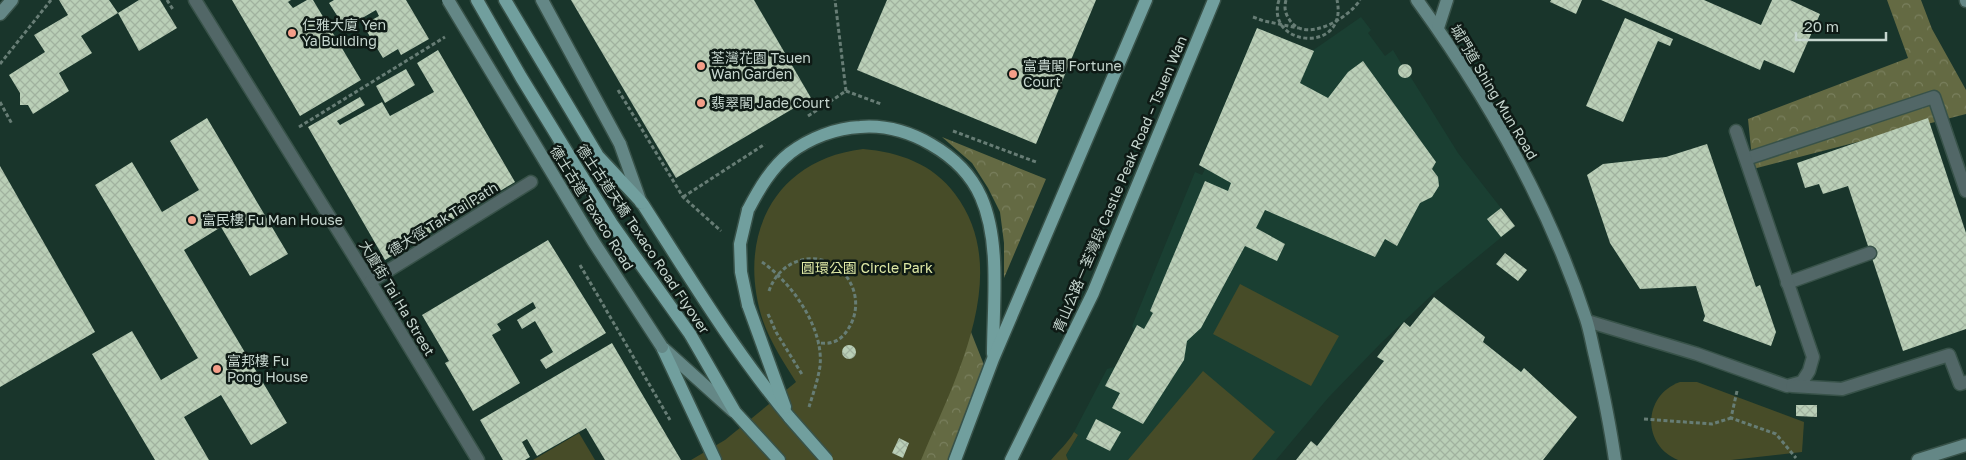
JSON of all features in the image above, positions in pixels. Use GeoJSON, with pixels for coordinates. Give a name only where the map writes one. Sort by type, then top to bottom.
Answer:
{"type":"FeatureCollection","features":[{"type":"Feature","properties":{"kind":"main road"},"geometry":{"type":"LineString","coordinates":[[0,14],[12,0]]}},
{"type":"Feature","properties":{"kind":"main road","name":"德士古道 Texaco Road"},"geometry":{"type":"LineString","coordinates":[[448,0],[593,241],[662,347],[735,412]]}},
{"type":"Feature","properties":{"kind":"main road","name":"德士古道天橋 Texaco Road Flyover"},"geometry":{"type":"LineString","coordinates":[[478,0],[521,77],[573,162],[612,224],[690,334],[735,412],[779,460]]}},
{"type":"Feature","properties":{"kind":"main road","name":"德士古道天橋 Texaco Road Flyover"},"geometry":{"type":"LineString","coordinates":[[505,0],[598,156],[642,203]]}},
{"type":"Feature","properties":{"kind":"main road"},"geometry":{"type":"LineString","coordinates":[[542,0],[620,144],[642,203],[718,322],[762,385],[827,460]]}},
{"type":"Feature","properties":{"kind":"main road"},"geometry":{"type":"LineString","coordinates":[[954,460],[993,359],[1146,0]]}},
{"type":"Feature","properties":{"kind":"main road","name":"青山公路－荃灣段 Castle Peak Road – Tsuen Wan"},"geometry":{"type":"LineString","coordinates":[[1011,460],[1093,293],[1214,0]]}},
{"type":"Feature","properties":{"kind":"main road","name":"城門道 Shing Mun Road"},"geometry":{"type":"LineString","coordinates":[[1418,0],[1438,28],[1508,140],[1551,226],[1587,321],[1607,408],[1615,460]]}},
{"type":"Feature","properties":{"kind":"main road"},"geometry":{"type":"LineString","coordinates":[[1438,28],[1448,0]]}},
{"type":"Feature","properties":{"kind":"main road"},"geometry":{"type":"LineString","coordinates":[[790,418],[748,305],[741,272],[740,244],[748,210],[764,180],[790,153],[820,136],[861,126],[900,130],[934,145],[968,175],[980,195],[989,217],[993,242],[993,359]]}},
{"type":"Feature","properties":{"kind":"main road"},"geometry":{"type":"LineString","coordinates":[[662,347],[715,460]]}},
{"type":"Feature","properties":{"kind":"main road"},"geometry":{"type":"LineString","coordinates":[[1918,460],[1966,446]]}},
{"type":"Feature","properties":{"kind":"street","name":"大廈街 Tai Ha Street"},"geometry":{"type":"LineString","coordinates":[[195,0],[478,460]]}},
{"type":"Feature","properties":{"kind":"street"},"geometry":{"type":"LineString","coordinates":[[1746,160],[1934,97],[1966,191]]}},
{"type":"Feature","properties":{"kind":"street"},"geometry":{"type":"LineString","coordinates":[[1736,131],[1813,357],[1809,371],[1802,382],[1788,386]]}},
{"type":"Feature","properties":{"kind":"street","name":"德大徑 Tak Tai Path"},"geometry":{"type":"LineString","coordinates":[[370,282],[531,182]]}},
{"type":"Feature","properties":{"kind":"street"},"geometry":{"type":"LineString","coordinates":[[1788,283],[1870,253]]}},
{"type":"Feature","properties":{"kind":"street"},"geometry":{"type":"LineString","coordinates":[[1587,321],[1697,354],[1788,386],[1842,389],[1949,355],[1960,384],[1966,382]]}},
{"type":"Feature","properties":{"kind":"path"},"geometry":{"type":"LineString","coordinates":[[0,64],[51,0]]}},
{"type":"Feature","properties":{"kind":"path"},"geometry":{"type":"LineString","coordinates":[[805,118],[846,91],[835,0]]}},
{"type":"Feature","properties":{"kind":"path"},"geometry":{"type":"LineString","coordinates":[[1279,0],[1278,14],[1281,24],[1288,32],[1306,40],[1326,34],[1333,26],[1338,17],[1337,0]]}},
{"type":"Feature","properties":{"kind":"path"},"geometry":{"type":"LineString","coordinates":[[1286,0],[1287,15],[1290,22],[1301,29]]}},
{"type":"Feature","properties":{"kind":"path"},"geometry":{"type":"LineString","coordinates":[[1253,17],[1264,21],[1312,30],[1332,23],[1352,10],[1360,1]]}},
{"type":"Feature","properties":{"kind":"path"},"geometry":{"type":"LineString","coordinates":[[298,128],[446,37]]}},
{"type":"Feature","properties":{"kind":"path"},"geometry":{"type":"LineString","coordinates":[[615,84],[683,197],[727,237]]}},
{"type":"Feature","properties":{"kind":"path"},"geometry":{"type":"LineString","coordinates":[[0,102],[12,124]]}},
{"type":"Feature","properties":{"kind":"path"},"geometry":{"type":"LineString","coordinates":[[683,197],[773,139]]}},
{"type":"Feature","properties":{"kind":"path"},"geometry":{"type":"LineString","coordinates":[[767,296],[771,284],[777,275],[786,266],[798,261],[816,258],[833,264],[842,270],[849,278],[854,290],[857,302],[855,317],[848,330],[840,338],[832,343],[818,343]]}},
{"type":"Feature","properties":{"kind":"path"},"geometry":{"type":"LineString","coordinates":[[758,260],[776,272],[803,306],[812,324],[818,343],[820,365],[809,408]]}},
{"type":"Feature","properties":{"kind":"path"},"geometry":{"type":"LineString","coordinates":[[579,264],[671,423]]}},
{"type":"Feature","properties":{"kind":"path"},"geometry":{"type":"LineString","coordinates":[[766,307],[770,320],[803,376]]}},
{"type":"Feature","properties":{"kind":"path"},"geometry":{"type":"LineString","coordinates":[[1731,418],[1737,392]]}},
{"type":"Feature","properties":{"kind":"path"},"geometry":{"type":"LineString","coordinates":[[1644,419],[1712,424],[1731,418],[1776,434],[1796,458]]}},
{"type":"Feature","properties":{"kind":"shaded area"},"geometry":{"type":"Polygon","coordinates":[[[1361,17],[1371,30],[1368,33],[1385,56],[1393,50],[1402,65],[1408,65],[1412,68],[1410,76],[1458,153],[1515,226],[1435,292],[1381,343],[1328,398],[1276,460],[1068,460],[1066,455],[1078,435],[1074,432],[1107,369],[1115,367],[1134,331],[1132,326],[1195,172],[1202,175],[1205,169],[1199,165],[1257,28],[1312,51],[1361,17]]]}},
{"type":"Feature","properties":{"kind":"green space"},"geometry":{"type":"Polygon","coordinates":[[[1887,0],[1921,0],[1932,29],[1966,90],[1966,114],[1753,169],[1748,119],[1908,58],[1887,0]]]}},
{"type":"Feature","properties":{"kind":"green space"},"geometry":{"type":"Polygon","coordinates":[[[942,137],[1046,179],[1004,278],[1004,243],[1000,212],[972,163],[942,137]]]}},
{"type":"Feature","properties":{"kind":"green space","name":"圓環公園 Circle Park"},"geometry":{"type":"Polygon","coordinates":[[[863,149],[889,153],[914,161],[926,167],[946,184],[955,194],[972,225],[980,258],[979,293],[962,363],[921,460],[691,460],[725,440],[796,382],[782,360],[763,321],[756,291],[754,261],[759,233],[769,208],[784,187],[805,169],[831,156],[863,149]]]}},
{"type":"Feature","properties":{"kind":"green space"},"geometry":{"type":"Polygon","coordinates":[[[937,246],[986,370],[948,460],[889,460],[937,246]]]}},
{"type":"Feature","properties":{"kind":"green space"},"geometry":{"type":"Polygon","coordinates":[[[1240,284],[1339,336],[1311,386],[1213,334],[1240,284]]]}},
{"type":"Feature","properties":{"kind":"green space"},"geometry":{"type":"Polygon","coordinates":[[[1203,371],[1275,432],[1252,460],[1128,460],[1203,371]]]}},
{"type":"Feature","properties":{"kind":"green space"},"geometry":{"type":"Polygon","coordinates":[[[1680,382],[1697,382],[1804,422],[1802,452],[1731,460],[1678,460],[1666,453],[1658,443],[1653,432],[1651,420],[1653,408],[1659,398],[1668,388],[1680,382]]]}},
{"type":"Feature","properties":{"kind":"green space"},"geometry":{"type":"Polygon","coordinates":[[[1074,432],[1078,435],[1066,455],[1068,460],[1051,460],[1066,443],[1074,432]]]}},
{"type":"Feature","properties":{"kind":"green space"},"geometry":{"type":"Polygon","coordinates":[[[579,433],[595,460],[533,460],[579,433]]]}},
{"type":"Feature","properties":{"kind":"building"},"geometry":{"type":"Polygon","coordinates":[[[59,0],[109,0],[118,13],[81,36],[92,53],[59,73],[69,91],[33,114],[28,105],[20,105],[20,93],[9,75],[45,52],[34,35],[68,15],[59,0]]]}},
{"type":"Feature","properties":{"kind":"building"},"geometry":{"type":"Polygon","coordinates":[[[139,0],[160,0],[177,28],[139,51],[118,13],[139,0]]]}},
{"type":"Feature","properties":{"kind":"building","name":"仁雅大廈 Yen Ya Building"},"geometry":{"type":"Polygon","coordinates":[[[232,0],[291,0],[288,2],[293,8],[307,0],[313,0],[361,80],[300,116],[232,0]]]}},
{"type":"Feature","properties":{"kind":"building"},"geometry":{"type":"Polygon","coordinates":[[[334,0],[406,0],[429,39],[401,55],[398,49],[383,58],[363,25],[379,16],[376,10],[345,28],[329,3],[334,0]]]}},
{"type":"Feature","properties":{"kind":"building","name":"荃灣花園 Tsuen Wan Garden"},"geometry":{"type":"Polygon","coordinates":[[[571,0],[754,0],[811,98],[676,178],[571,0]]]}},
{"type":"Feature","properties":{"kind":"building"},"geometry":{"type":"Polygon","coordinates":[[[887,0],[1096,0],[1036,144],[857,70],[887,0]]]}},
{"type":"Feature","properties":{"kind":"building"},"geometry":{"type":"Polygon","coordinates":[[[1551,0],[1582,0],[1576,14],[1550,2],[1551,0]]]}},
{"type":"Feature","properties":{"kind":"building"},"geometry":{"type":"Polygon","coordinates":[[[1601,0],[1704,0],[1761,25],[1772,0],[1790,0],[1820,14],[1794,73],[1764,60],[1760,70],[1601,0]]]}},
{"type":"Feature","properties":{"kind":"building"},"geometry":{"type":"Polygon","coordinates":[[[1625,18],[1673,39],[1670,46],[1658,41],[1623,122],[1586,106],[1625,18]]]}},
{"type":"Feature","properties":{"kind":"building"},"geometry":{"type":"Polygon","coordinates":[[[1257,28],[1314,51],[1300,83],[1328,98],[1348,72],[1363,61],[1436,162],[1432,169],[1438,177],[1439,186],[1432,197],[1420,203],[1397,246],[1385,239],[1375,257],[1265,210],[1256,228],[1285,244],[1277,261],[1245,246],[1201,328],[1187,341],[1184,360],[1143,424],[1112,408],[1120,393],[1105,386],[1137,325],[1144,329],[1153,313],[1150,311],[1205,181],[1228,191],[1231,183],[1199,165],[1257,28]]]}},
{"type":"Feature","properties":{"kind":"building"},"geometry":{"type":"Polygon","coordinates":[[[438,50],[515,182],[385,260],[308,127],[360,97],[365,105],[337,121],[340,125],[382,102],[390,116],[434,92],[417,63],[438,50]]]}},
{"type":"Feature","properties":{"kind":"building"},"geometry":{"type":"Polygon","coordinates":[[[1405,64],[1410,66],[1412,71],[1410,76],[1405,78],[1400,76],[1398,71],[1400,66],[1405,64]]]}},
{"type":"Feature","properties":{"kind":"building"},"geometry":{"type":"Polygon","coordinates":[[[406,69],[415,85],[385,103],[376,86],[406,69]]]}},
{"type":"Feature","properties":{"kind":"building"},"geometry":{"type":"Polygon","coordinates":[[[207,118],[288,254],[250,276],[221,227],[184,250],[287,423],[251,445],[221,395],[184,417],[209,460],[155,460],[92,354],[132,331],[161,380],[198,358],[95,185],[132,162],[162,212],[199,190],[170,141],[207,118]]]}},
{"type":"Feature","properties":{"kind":"building"},"geometry":{"type":"Polygon","coordinates":[[[1928,118],[1966,233],[1966,329],[1903,351],[1848,186],[1823,194],[1819,184],[1805,188],[1797,163],[1928,118]]]}},
{"type":"Feature","properties":{"kind":"building"},"geometry":{"type":"Polygon","coordinates":[[[1707,144],[1756,287],[1760,285],[1776,332],[1771,346],[1703,321],[1705,316],[1696,286],[1640,289],[1610,243],[1587,175],[1603,164],[1666,157],[1707,144]]]}},
{"type":"Feature","properties":{"kind":"building"},"geometry":{"type":"Polygon","coordinates":[[[0,166],[95,332],[0,387],[0,166]]]}},
{"type":"Feature","properties":{"kind":"building"},"geometry":{"type":"Polygon","coordinates":[[[1501,208],[1515,226],[1501,237],[1487,219],[1501,208]]]}},
{"type":"Feature","properties":{"kind":"building"},"geometry":{"type":"Polygon","coordinates":[[[548,240],[606,333],[546,369],[540,360],[553,352],[535,321],[522,329],[517,320],[536,308],[533,302],[497,324],[501,330],[492,335],[520,383],[473,411],[445,363],[449,361],[422,315],[548,240]]]}},
{"type":"Feature","properties":{"kind":"building"},"geometry":{"type":"Polygon","coordinates":[[[1505,253],[1527,270],[1518,281],[1496,264],[1505,253]]]}},
{"type":"Feature","properties":{"kind":"building"},"geometry":{"type":"Polygon","coordinates":[[[1434,297],[1485,337],[1483,342],[1521,372],[1524,368],[1577,417],[1543,460],[1296,460],[1311,441],[1317,446],[1384,361],[1377,357],[1404,322],[1410,327],[1434,297]]]}},
{"type":"Feature","properties":{"kind":"building"},"geometry":{"type":"Polygon","coordinates":[[[612,343],[681,460],[605,460],[586,428],[537,456],[527,439],[522,442],[530,457],[525,460],[503,460],[480,420],[612,343]]]}},
{"type":"Feature","properties":{"kind":"building"},"geometry":{"type":"Polygon","coordinates":[[[849,345],[854,347],[856,352],[854,357],[849,359],[844,357],[842,352],[844,347],[849,345]]]}},
{"type":"Feature","properties":{"kind":"building"},"geometry":{"type":"Polygon","coordinates":[[[1796,405],[1817,405],[1817,417],[1796,416],[1796,405]]]}},
{"type":"Feature","properties":{"kind":"building"},"geometry":{"type":"Polygon","coordinates":[[[1096,419],[1121,432],[1110,451],[1086,439],[1096,419]]]}},
{"type":"Feature","properties":{"kind":"building"},"geometry":{"type":"Polygon","coordinates":[[[899,438],[909,443],[903,458],[892,453],[899,438]]]}},
{"type":"Feature","properties":{"kind":"place","name":"仁雅大廈 Yen Ya Building"},"geometry":{"type":"Point","coordinates":[292,33]}},
{"type":"Feature","properties":{"kind":"place","name":"荃灣花園 Tsuen Wan Garden"},"geometry":{"type":"Point","coordinates":[701,66]}},
{"type":"Feature","properties":{"kind":"place","name":"富貴閣 Fortune Court"},"geometry":{"type":"Point","coordinates":[1013,74]}},
{"type":"Feature","properties":{"kind":"place","name":"翡翠閣 Jade Court"},"geometry":{"type":"Point","coordinates":[701,103]}},
{"type":"Feature","properties":{"kind":"place","name":"富民樓 Fu Man House"},"geometry":{"type":"Point","coordinates":[192,220]}},
{"type":"Feature","properties":{"kind":"place","name":"富邦樓 Fu Pong House"},"geometry":{"type":"Point","coordinates":[217,369]}}]}
